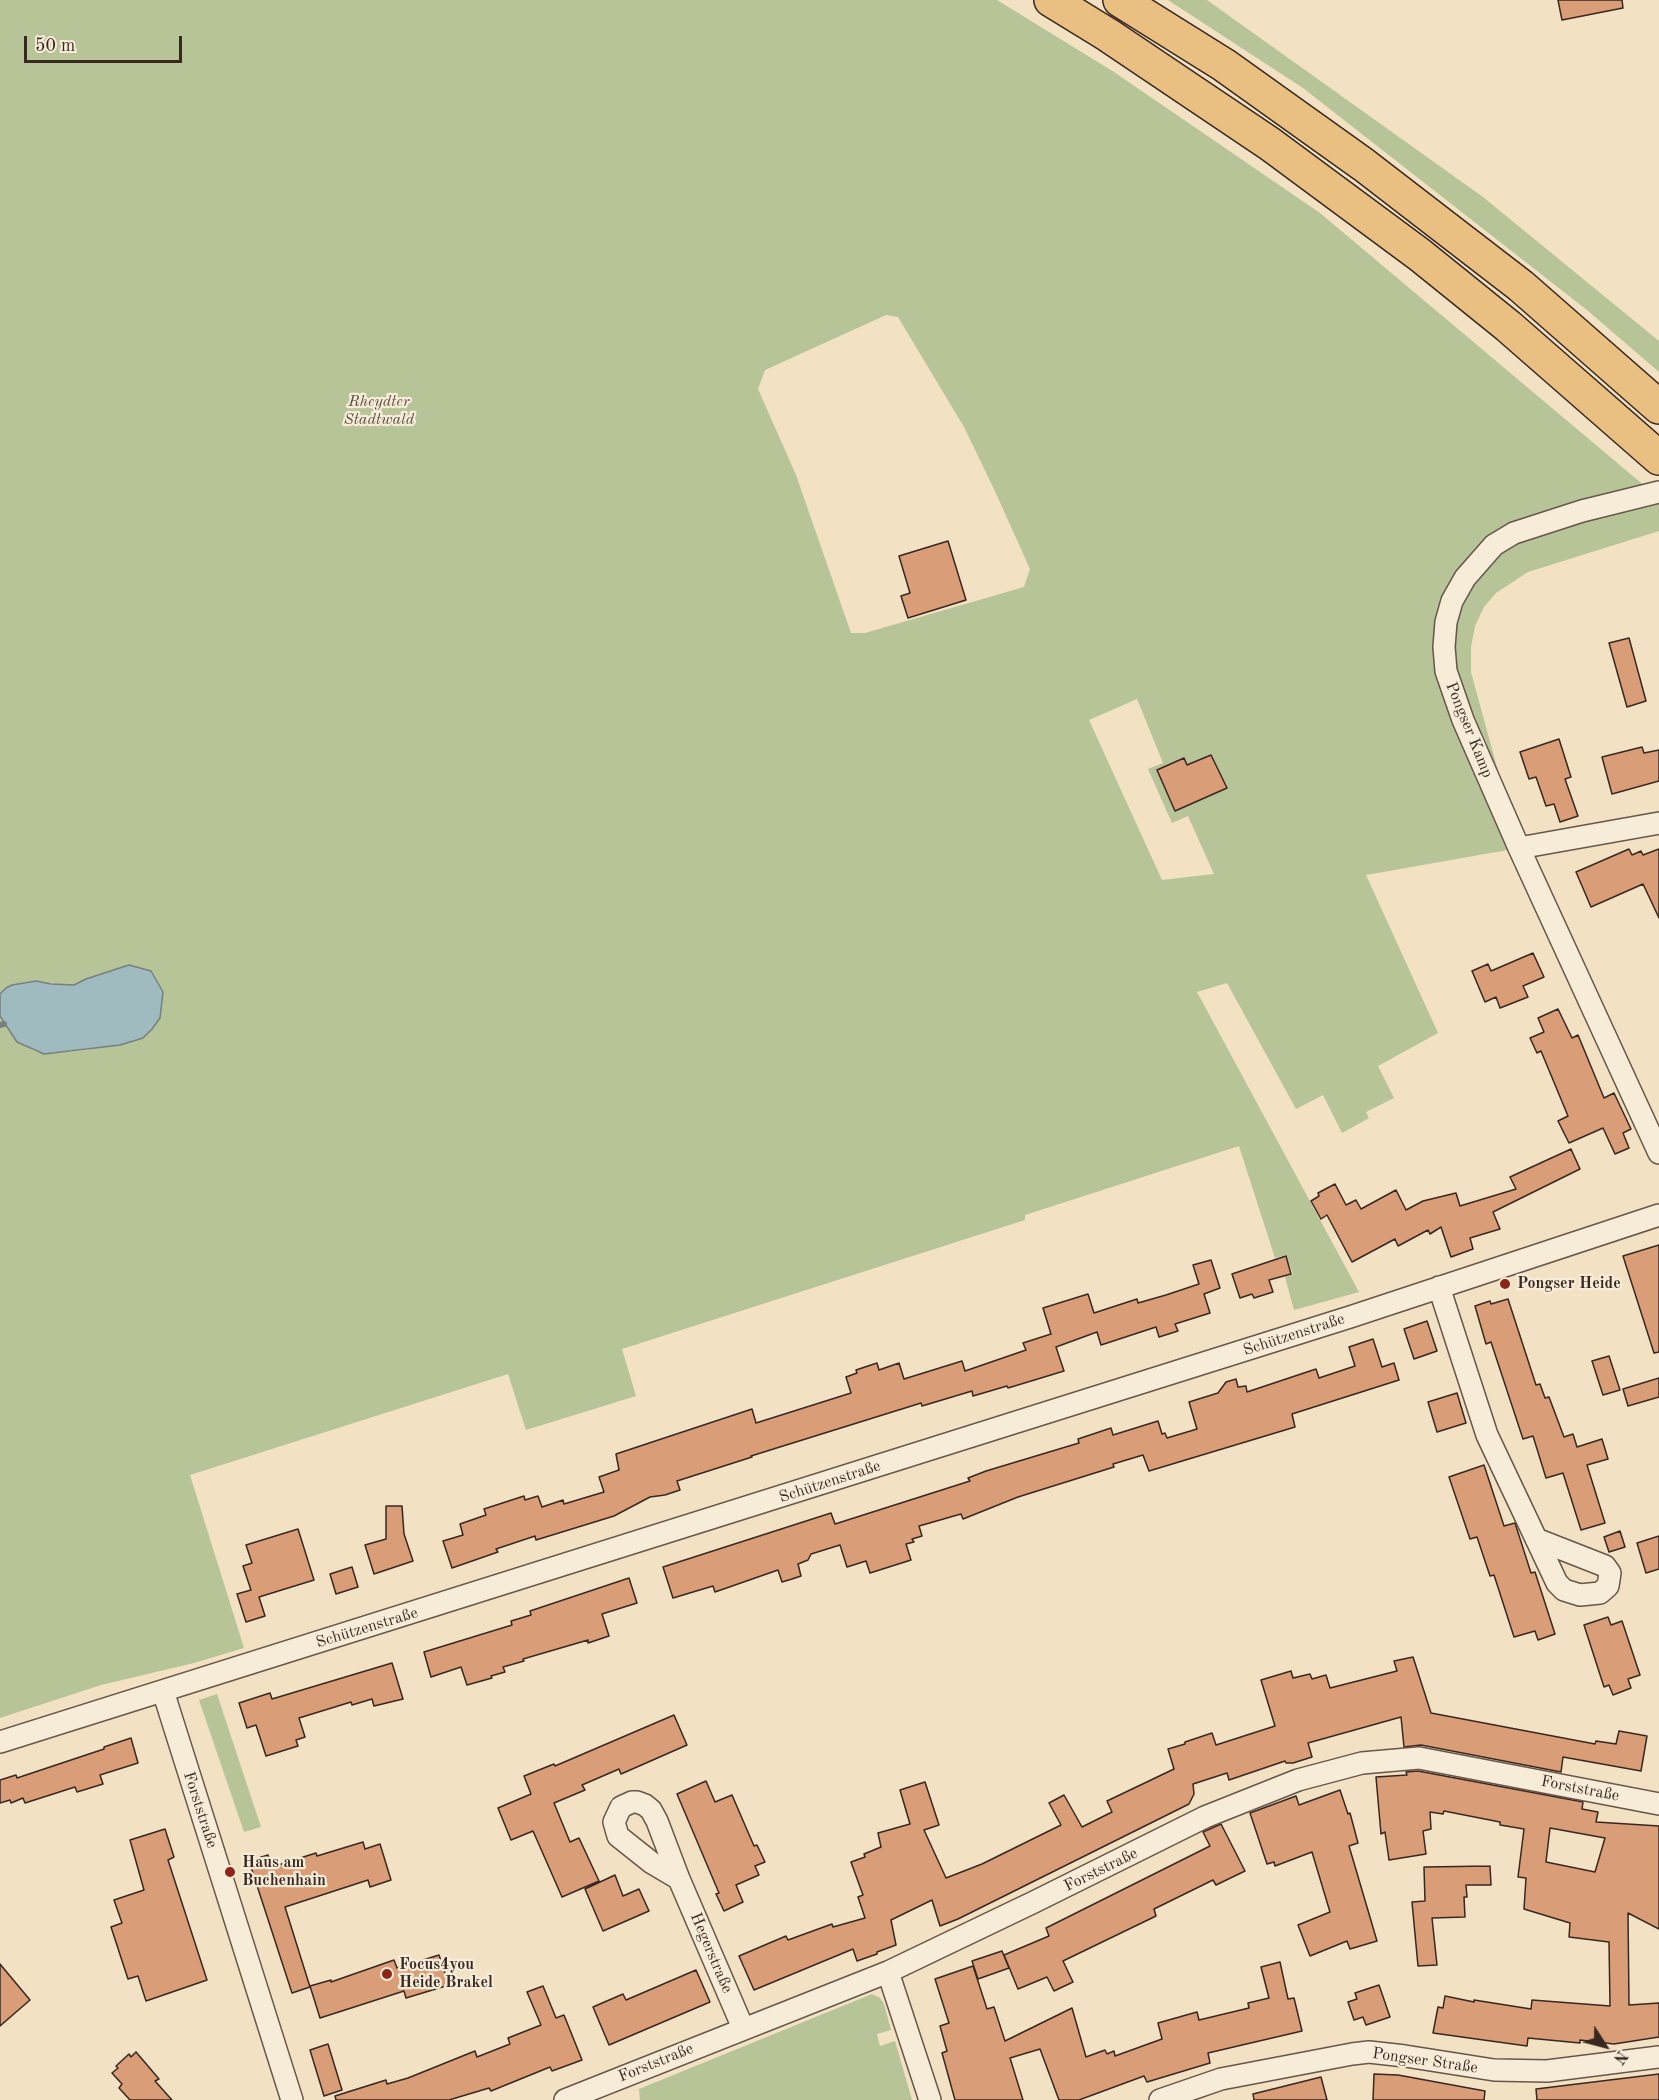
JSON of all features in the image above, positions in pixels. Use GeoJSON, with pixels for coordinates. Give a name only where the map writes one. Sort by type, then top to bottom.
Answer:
{"type":"FeatureCollection","features":[{"type":"Feature","properties":{"kind":"highway"},"geometry":{"type":"LineString","coordinates":[[1051,0],[1108,35],[1270,144],[1420,255],[1508,326],[1652,451]]}},
{"type":"Feature","properties":{"kind":"highway"},"geometry":{"type":"LineString","coordinates":[[1120,0],[1224,65],[1364,165],[1521,286],[1659,407]]}},
{"type":"Feature","properties":{"kind":"street","name":"Pongser Kamp"},"geometry":{"type":"LineString","coordinates":[[1659,492],[1581,511],[1514,533],[1494,545],[1465,578],[1452,601],[1446,622],[1444,647],[1446,671],[1463,720],[1659,1153]]}},
{"type":"Feature","properties":{"kind":"street"},"geometry":{"type":"LineString","coordinates":[[1519,848],[1659,823]]}},
{"type":"Feature","properties":{"kind":"street","name":"Schützenstraße"},"geometry":{"type":"LineString","coordinates":[[0,1742],[1328,1325],[1659,1215]]}},
{"type":"Feature","properties":{"kind":"street"},"geometry":{"type":"LineString","coordinates":[[1439,1287],[1487,1436],[1536,1539]]}},
{"type":"Feature","properties":{"kind":"street","name":"Forststraße"},"geometry":{"type":"LineString","coordinates":[[163,1691],[292,2100]]}},
{"type":"Feature","properties":{"kind":"street","name":"Forststraße"},"geometry":{"type":"LineString","coordinates":[[565,2100],[888,1972],[1205,1817],[1298,1780],[1362,1763],[1419,1758],[1659,1804]]}},
{"type":"Feature","properties":{"kind":"street","name":"Hegerstraße"},"geometry":{"type":"LineString","coordinates":[[679,1879],[743,2028]]}},
{"type":"Feature","properties":{"kind":"street"},"geometry":{"type":"LineString","coordinates":[[888,1972],[930,2100]]}},
{"type":"Feature","properties":{"kind":"street","name":"Pongser Straße"},"geometry":{"type":"LineString","coordinates":[[1160,2100],[1221,2079],[1327,2057],[1369,2052],[1494,2070],[1547,2070],[1659,2057]]}},
{"type":"Feature","properties":{"kind":"green space","name":"Rheydter Stadtwald"},"geometry":{"type":"Polygon","coordinates":[[[0,0],[997,0],[1114,72],[1320,213],[1659,498],[1659,531],[1528,572],[1496,593],[1484,607],[1475,626],[1471,647],[1471,672],[1519,848],[1366,875],[1438,1033],[1378,1066],[1394,1098],[1366,1112],[1369,1118],[1342,1133],[1323,1095],[1296,1109],[1227,983],[1197,992],[1359,1292],[1294,1310],[1285,1277],[1293,1274],[1286,1255],[1275,1258],[1239,1146],[1025,1215],[1025,1220],[622,1349],[636,1396],[526,1430],[508,1374],[190,1475],[244,1648],[194,1663],[101,1685],[0,1718],[0,1016],[17,1042],[34,1051],[44,1054],[88,1050],[163,992],[151,971],[129,965],[74,985],[26,982],[6,988],[0,994],[0,0]],[[886,315],[765,370],[758,389],[796,475],[851,633],[865,633],[1024,587],[1030,569],[964,427],[898,317],[886,315]],[[1137,699],[1089,720],[1162,880],[1214,874],[1188,816],[1172,823],[1148,769],[1163,763],[1137,699]]]}},
{"type":"Feature","properties":{"kind":"green space"},"geometry":{"type":"Polygon","coordinates":[[[1168,0],[1207,0],[1483,197],[1659,341],[1659,372],[1587,310],[1303,88],[1168,0]]]}},
{"type":"Feature","properties":{"kind":"green space"},"geometry":{"type":"Polygon","coordinates":[[[217,1694],[261,1827],[244,1832],[199,1700],[217,1694]]]}},
{"type":"Feature","properties":{"kind":"green space"},"geometry":{"type":"Polygon","coordinates":[[[872,1994],[880,1998],[884,2004],[891,2030],[877,2034],[880,2046],[895,2041],[912,2100],[640,2100],[639,2089],[872,1994]]]}},
{"type":"Feature","properties":{"kind":"water"},"geometry":{"type":"Polygon","coordinates":[[[129,965],[151,971],[163,992],[160,1018],[143,1038],[120,1045],[44,1054],[17,1042],[0,1016],[0,994],[12,985],[36,981],[74,985],[129,965]]]}},
{"type":"Feature","properties":{"kind":"building"},"geometry":{"type":"Polygon","coordinates":[[[1558,0],[1622,0],[1623,8],[1562,20],[1558,0]]]}},
{"type":"Feature","properties":{"kind":"building"},"geometry":{"type":"Polygon","coordinates":[[[948,541],[966,600],[908,618],[901,596],[910,593],[899,556],[948,541]]]}},
{"type":"Feature","properties":{"kind":"building"},"geometry":{"type":"Polygon","coordinates":[[[1629,638],[1646,701],[1627,707],[1609,643],[1629,638]]]}},
{"type":"Feature","properties":{"kind":"building"},"geometry":{"type":"Polygon","coordinates":[[[1559,739],[1571,777],[1565,779],[1578,816],[1560,822],[1554,804],[1546,806],[1536,777],[1529,779],[1520,752],[1559,739]]]}},
{"type":"Feature","properties":{"kind":"building"},"geometry":{"type":"Polygon","coordinates":[[[1642,747],[1644,753],[1659,750],[1659,781],[1612,794],[1602,757],[1642,747]]]}},
{"type":"Feature","properties":{"kind":"building"},"geometry":{"type":"Polygon","coordinates":[[[1211,755],[1227,788],[1175,811],[1157,770],[1184,758],[1187,765],[1211,755]]]}},
{"type":"Feature","properties":{"kind":"building"},"geometry":{"type":"Polygon","coordinates":[[[1629,849],[1632,855],[1641,851],[1643,855],[1659,849],[1659,918],[1643,884],[1591,907],[1576,872],[1629,849]]]}},
{"type":"Feature","properties":{"kind":"building"},"geometry":{"type":"Polygon","coordinates":[[[1533,953],[1544,977],[1523,986],[1528,997],[1500,1008],[1496,997],[1485,1002],[1472,971],[1488,964],[1491,971],[1533,953]]]}},
{"type":"Feature","properties":{"kind":"building"},"geometry":{"type":"Polygon","coordinates":[[[1558,1009],[1572,1038],[1578,1035],[1604,1098],[1614,1093],[1631,1129],[1623,1133],[1629,1148],[1615,1154],[1603,1128],[1569,1143],[1558,1121],[1568,1116],[1541,1051],[1537,1053],[1530,1038],[1544,1032],[1538,1018],[1558,1009]]]}},
{"type":"Feature","properties":{"kind":"building"},"geometry":{"type":"Polygon","coordinates":[[[1571,1149],[1580,1169],[1493,1212],[1500,1229],[1470,1238],[1473,1249],[1451,1257],[1441,1227],[1430,1234],[1428,1230],[1398,1246],[1395,1239],[1352,1262],[1327,1215],[1321,1219],[1311,1201],[1319,1196],[1318,1193],[1335,1184],[1346,1205],[1356,1200],[1361,1209],[1396,1190],[1406,1210],[1423,1201],[1456,1193],[1460,1206],[1516,1189],[1510,1177],[1571,1149]]]}},
{"type":"Feature","properties":{"kind":"building"},"geometry":{"type":"Polygon","coordinates":[[[1659,1245],[1659,1352],[1654,1353],[1623,1256],[1659,1245]]]}},
{"type":"Feature","properties":{"kind":"building"},"geometry":{"type":"Polygon","coordinates":[[[1286,1256],[1291,1274],[1269,1280],[1273,1292],[1254,1298],[1252,1294],[1240,1298],[1232,1274],[1286,1256]]]}},
{"type":"Feature","properties":{"kind":"building"},"geometry":{"type":"Polygon","coordinates":[[[1211,1260],[1220,1288],[1204,1294],[1210,1313],[1175,1324],[1178,1331],[1159,1337],[1156,1327],[1101,1345],[1097,1332],[1056,1347],[1064,1371],[973,1396],[972,1391],[922,1406],[921,1403],[751,1456],[677,1481],[680,1490],[650,1497],[614,1516],[536,1540],[535,1536],[496,1549],[498,1552],[452,1568],[443,1541],[463,1535],[460,1524],[486,1515],[484,1509],[524,1496],[525,1500],[538,1496],[542,1507],[563,1500],[564,1504],[604,1492],[599,1477],[619,1470],[616,1454],[752,1409],[756,1423],[851,1393],[846,1377],[857,1373],[856,1370],[877,1363],[879,1370],[899,1363],[904,1379],[962,1361],[965,1371],[1026,1350],[1023,1343],[1051,1334],[1043,1308],[1088,1294],[1094,1313],[1137,1299],[1138,1303],[1166,1295],[1199,1284],[1193,1265],[1211,1260]]]}},
{"type":"Feature","properties":{"kind":"building"},"geometry":{"type":"Polygon","coordinates":[[[1508,1299],[1536,1385],[1540,1384],[1545,1398],[1549,1397],[1564,1437],[1573,1434],[1577,1447],[1602,1439],[1608,1459],[1587,1465],[1605,1523],[1581,1530],[1563,1473],[1546,1478],[1533,1436],[1523,1439],[1491,1342],[1486,1344],[1475,1306],[1508,1299]]]}},
{"type":"Feature","properties":{"kind":"building"},"geometry":{"type":"Polygon","coordinates":[[[1427,1321],[1437,1351],[1414,1359],[1404,1329],[1427,1321]]]}},
{"type":"Feature","properties":{"kind":"building"},"geometry":{"type":"Polygon","coordinates":[[[1373,1339],[1382,1367],[1394,1363],[1399,1380],[1292,1414],[1295,1427],[1149,1471],[1143,1455],[1113,1464],[1114,1467],[1018,1497],[963,1519],[961,1514],[919,1526],[922,1536],[906,1544],[911,1560],[870,1573],[866,1561],[847,1567],[840,1545],[811,1554],[808,1560],[798,1564],[801,1576],[792,1579],[782,1582],[778,1570],[715,1592],[713,1586],[673,1598],[663,1567],[831,1513],[835,1524],[970,1481],[968,1478],[986,1471],[1079,1443],[1078,1439],[1111,1428],[1113,1435],[1158,1421],[1162,1434],[1165,1433],[1167,1438],[1197,1429],[1189,1402],[1218,1393],[1226,1382],[1236,1379],[1238,1387],[1246,1386],[1247,1392],[1316,1369],[1319,1378],[1355,1366],[1349,1347],[1373,1339]]]}},
{"type":"Feature","properties":{"kind":"building"},"geometry":{"type":"Polygon","coordinates":[[[1609,1356],[1620,1390],[1603,1395],[1592,1361],[1609,1356]]]}},
{"type":"Feature","properties":{"kind":"building"},"geometry":{"type":"Polygon","coordinates":[[[1659,1378],[1659,1397],[1628,1406],[1623,1389],[1659,1378]]]}},
{"type":"Feature","properties":{"kind":"building"},"geometry":{"type":"Polygon","coordinates":[[[1457,1393],[1466,1423],[1437,1432],[1428,1402],[1457,1393]]]}},
{"type":"Feature","properties":{"kind":"building"},"geometry":{"type":"Polygon","coordinates":[[[1484,1465],[1504,1526],[1515,1523],[1531,1573],[1535,1572],[1555,1634],[1538,1640],[1535,1631],[1514,1637],[1494,1575],[1490,1576],[1477,1537],[1470,1539],[1449,1477],[1484,1465]]]}},
{"type":"Feature","properties":{"kind":"building"},"geometry":{"type":"Polygon","coordinates":[[[386,1506],[402,1506],[404,1534],[413,1561],[374,1574],[365,1545],[386,1539],[386,1506]]]}},
{"type":"Feature","properties":{"kind":"building"},"geometry":{"type":"Polygon","coordinates":[[[298,1529],[314,1580],[259,1597],[265,1616],[246,1622],[237,1594],[251,1590],[243,1566],[252,1563],[246,1545],[298,1529]]]}},
{"type":"Feature","properties":{"kind":"building"},"geometry":{"type":"Polygon","coordinates":[[[1620,1531],[1625,1547],[1609,1552],[1604,1537],[1620,1531]]]}},
{"type":"Feature","properties":{"kind":"building"},"geometry":{"type":"Polygon","coordinates":[[[1659,1536],[1659,1569],[1646,1573],[1637,1543],[1659,1536]]]}},
{"type":"Feature","properties":{"kind":"building"},"geometry":{"type":"Polygon","coordinates":[[[352,1567],[358,1587],[336,1594],[330,1574],[352,1567]]]}},
{"type":"Feature","properties":{"kind":"building"},"geometry":{"type":"Polygon","coordinates":[[[629,1578],[637,1603],[602,1614],[609,1636],[523,1659],[524,1661],[503,1667],[505,1672],[467,1685],[461,1667],[431,1677],[424,1652],[512,1625],[511,1621],[531,1615],[530,1611],[629,1578]]]}},
{"type":"Feature","properties":{"kind":"building"},"geometry":{"type":"Polygon","coordinates":[[[1608,1617],[1611,1625],[1622,1621],[1640,1675],[1628,1679],[1631,1688],[1613,1695],[1609,1685],[1604,1687],[1584,1625],[1608,1617]]]}},
{"type":"Feature","properties":{"kind":"building"},"geometry":{"type":"Polygon","coordinates":[[[1413,1657],[1431,1713],[1595,1744],[1596,1741],[1616,1744],[1619,1731],[1647,1736],[1641,1771],[1563,1757],[1561,1772],[1421,1745],[1404,1747],[1401,1717],[1308,1743],[1312,1757],[1293,1763],[1285,1761],[1229,1780],[1227,1773],[1193,1784],[1194,1794],[1189,1804],[958,1919],[940,1926],[932,1900],[891,1920],[896,1945],[857,1961],[853,1949],[754,1990],[739,1956],[786,1936],[788,1940],[832,1924],[833,1927],[865,1918],[858,1897],[863,1895],[851,1862],[881,1847],[878,1833],[910,1824],[900,1790],[925,1782],[939,1825],[924,1830],[946,1878],[982,1864],[1061,1825],[1049,1803],[1064,1795],[1082,1827],[1112,1812],[1107,1801],[1174,1769],[1168,1749],[1212,1733],[1216,1745],[1275,1726],[1261,1680],[1291,1671],[1293,1678],[1310,1674],[1312,1679],[1326,1675],[1330,1688],[1397,1671],[1394,1661],[1413,1657]]]}},
{"type":"Feature","properties":{"kind":"building"},"geometry":{"type":"Polygon","coordinates":[[[392,1663],[403,1699],[374,1706],[372,1699],[352,1705],[351,1702],[299,1718],[305,1737],[296,1740],[298,1746],[266,1756],[256,1725],[247,1728],[239,1703],[270,1693],[272,1699],[392,1663]]]}},
{"type":"Feature","properties":{"kind":"building"},"geometry":{"type":"Polygon","coordinates":[[[674,1715],[687,1745],[621,1774],[619,1769],[582,1785],[585,1790],[554,1803],[570,1842],[579,1838],[599,1881],[562,1897],[533,1831],[511,1840],[498,1808],[531,1794],[524,1776],[554,1764],[555,1766],[674,1715]]]}},
{"type":"Feature","properties":{"kind":"building"},"geometry":{"type":"Polygon","coordinates":[[[131,1738],[138,1763],[100,1775],[103,1784],[77,1792],[75,1787],[25,1803],[23,1798],[11,1803],[10,1800],[0,1803],[0,1780],[16,1775],[17,1778],[131,1738]]]}},
{"type":"Feature","properties":{"kind":"building"},"geometry":{"type":"Polygon","coordinates":[[[1418,1771],[1583,1802],[1582,1809],[1598,1812],[1596,1822],[1659,1826],[1659,1929],[1628,1913],[1629,2005],[1659,2003],[1659,2037],[1614,2044],[1528,2038],[1527,2046],[1433,2033],[1438,2007],[1443,2008],[1445,1996],[1531,2009],[1532,2000],[1610,2006],[1609,1942],[1569,1937],[1570,1923],[1524,1909],[1526,1878],[1518,1877],[1524,1829],[1444,1811],[1443,1814],[1430,1812],[1431,1829],[1423,1831],[1426,1854],[1389,1860],[1385,1832],[1381,1834],[1376,1777],[1407,1775],[1406,1772],[1418,1771]],[[1550,1828],[1546,1862],[1595,1872],[1605,1838],[1550,1828]]]}},
{"type":"Feature","properties":{"kind":"building"},"geometry":{"type":"Polygon","coordinates":[[[706,1781],[715,1802],[732,1795],[754,1846],[757,1845],[765,1862],[755,1866],[759,1875],[736,1885],[743,1902],[724,1911],[716,1894],[719,1893],[677,1794],[706,1781]]]}},
{"type":"Feature","properties":{"kind":"building"},"geometry":{"type":"Polygon","coordinates":[[[1340,1790],[1348,1814],[1350,1813],[1358,1843],[1349,1846],[1377,1941],[1350,1949],[1347,1941],[1310,1956],[1298,1925],[1330,1912],[1312,1852],[1275,1866],[1274,1862],[1267,1864],[1250,1813],[1296,1796],[1299,1805],[1340,1790]]]}},
{"type":"Feature","properties":{"kind":"building"},"geometry":{"type":"Polygon","coordinates":[[[1221,1824],[1245,1871],[1216,1885],[1213,1880],[1154,1909],[1156,1916],[1063,1961],[1073,1982],[1054,1991],[1047,1977],[1018,1989],[1004,1955],[1049,1936],[1046,1928],[1210,1846],[1203,1832],[1221,1824]]]}},
{"type":"Feature","properties":{"kind":"building"},"geometry":{"type":"Polygon","coordinates":[[[165,1829],[174,1857],[168,1860],[207,1980],[146,2001],[138,1976],[128,1979],[111,1927],[122,1923],[114,1900],[144,1890],[130,1840],[165,1829]]]}},
{"type":"Feature","properties":{"kind":"building"},"geometry":{"type":"Polygon","coordinates":[[[363,1842],[365,1849],[380,1844],[391,1880],[370,1887],[368,1880],[285,1907],[310,1987],[292,1993],[249,1861],[268,1855],[272,1867],[316,1853],[317,1856],[363,1842]]]}},
{"type":"Feature","properties":{"kind":"building"},"geometry":{"type":"Polygon","coordinates":[[[1490,1866],[1491,1885],[1466,1885],[1465,1917],[1432,1918],[1437,1965],[1418,1966],[1412,1902],[1425,1901],[1424,1867],[1490,1866]]]}},
{"type":"Feature","properties":{"kind":"building"},"geometry":{"type":"Polygon","coordinates":[[[615,1875],[623,1896],[639,1889],[649,1911],[603,1931],[585,1889],[615,1875]]]}},
{"type":"Feature","properties":{"kind":"building"},"geometry":{"type":"Polygon","coordinates":[[[1002,1951],[1009,1968],[978,1979],[972,1961],[1002,1951]]]}},
{"type":"Feature","properties":{"kind":"building"},"geometry":{"type":"Polygon","coordinates":[[[439,1955],[449,1985],[406,1998],[404,1991],[320,2018],[310,1986],[331,1980],[331,1982],[394,1960],[397,1968],[439,1955]]]}},
{"type":"Feature","properties":{"kind":"building"},"geometry":{"type":"Polygon","coordinates":[[[1280,1962],[1288,1999],[1294,1998],[1302,2031],[1208,2053],[1210,2063],[1147,2082],[1144,2076],[1079,2100],[1059,2100],[1040,2049],[1010,2058],[1023,2100],[955,2100],[942,2053],[947,2051],[940,2026],[949,2023],[935,1979],[973,1966],[987,2009],[994,2007],[1005,2041],[1072,2008],[1086,2057],[1105,2050],[1107,2054],[1114,2051],[1115,2056],[1162,2039],[1158,2023],[1197,2012],[1199,2020],[1249,2008],[1248,2003],[1269,1998],[1261,1967],[1280,1962]]]}},
{"type":"Feature","properties":{"kind":"building"},"geometry":{"type":"Polygon","coordinates":[[[0,1964],[30,2000],[0,2026],[0,1964]]]}},
{"type":"Feature","properties":{"kind":"building"},"geometry":{"type":"Polygon","coordinates":[[[696,1970],[710,2002],[609,2045],[593,2007],[623,1994],[626,2000],[696,1970]]]}},
{"type":"Feature","properties":{"kind":"building"},"geometry":{"type":"Polygon","coordinates":[[[1379,1985],[1390,2017],[1366,2025],[1363,2017],[1354,2020],[1348,2002],[1357,1999],[1355,1993],[1379,1985]]]}},
{"type":"Feature","properties":{"kind":"building"},"geometry":{"type":"Polygon","coordinates":[[[543,1986],[556,2018],[564,2015],[582,2060],[552,2071],[550,2067],[491,2091],[489,2088],[449,2100],[336,2100],[335,2096],[386,2080],[387,2084],[408,2078],[475,2051],[477,2057],[510,2044],[508,2038],[541,2025],[527,1992],[543,1986]]]}},
{"type":"Feature","properties":{"kind":"building"},"geometry":{"type":"Polygon","coordinates":[[[328,2044],[342,2090],[324,2096],[310,2050],[328,2044]]]}},
{"type":"Feature","properties":{"kind":"building"},"geometry":{"type":"Polygon","coordinates":[[[136,2052],[159,2079],[155,2081],[172,2100],[130,2100],[119,2088],[122,2084],[112,2073],[129,2054],[131,2057],[136,2052]]]}},
{"type":"Feature","properties":{"kind":"building"},"geometry":{"type":"Polygon","coordinates":[[[1374,2074],[1398,2075],[1485,2091],[1484,2100],[1373,2100],[1374,2074]]]}},
{"type":"Feature","properties":{"kind":"building"},"geometry":{"type":"Polygon","coordinates":[[[1659,2074],[1659,2100],[1537,2100],[1536,2089],[1659,2074]]]}},
{"type":"Feature","properties":{"kind":"building"},"geometry":{"type":"Polygon","coordinates":[[[1321,2077],[1327,2100],[1254,2100],[1253,2094],[1321,2077]]]}},
{"type":"Feature","properties":{"kind":"waterway"},"geometry":{"type":"LineString","coordinates":[[0,1025],[4,1024]]}},
{"type":"Feature","properties":{"kind":"place","name":"Pongser Heide"},"geometry":{"type":"Point","coordinates":[1505,1284]}},
{"type":"Feature","properties":{"kind":"place","name":"Haus am Buchenhain"},"geometry":{"type":"Point","coordinates":[230,1872]}},
{"type":"Feature","properties":{"kind":"place","name":"Focus4you Heide Brakel"},"geometry":{"type":"Point","coordinates":[387,1974]}}]}
